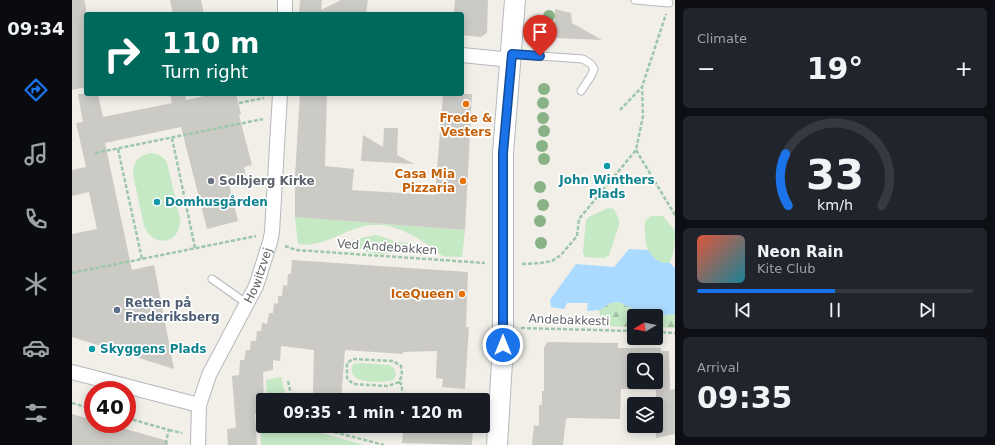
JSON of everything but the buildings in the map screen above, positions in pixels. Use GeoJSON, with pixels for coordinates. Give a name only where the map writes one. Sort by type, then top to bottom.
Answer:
{"type":"FeatureCollection","features":[{"type":"Feature","properties":{"kind":"street"},"geometry":{"type":"LineString","coordinates":[[285,12],[286,0]]}},
{"type":"Feature","properties":{"kind":"street"},"geometry":{"type":"LineString","coordinates":[[496,445],[503,327],[503,153],[515,0]]}},
{"type":"Feature","properties":{"kind":"street"},"geometry":{"type":"LineString","coordinates":[[464,55],[511,57]]}},
{"type":"Feature","properties":{"kind":"street","name":"Howitzvej"},"geometry":{"type":"LineString","coordinates":[[198,445],[199,405],[208,375],[256,286],[271,237],[280,96]]}},
{"type":"Feature","properties":{"kind":"street"},"geometry":{"type":"LineString","coordinates":[[72,372],[199,405]]}},
{"type":"Feature","properties":{"kind":"lane"},"geometry":{"type":"LineString","coordinates":[[635,0],[668,6]]}},
{"type":"Feature","properties":{"kind":"lane"},"geometry":{"type":"LineString","coordinates":[[511,57],[583,59],[591,64],[594,69],[581,90]]}},
{"type":"Feature","properties":{"kind":"lane"},"geometry":{"type":"LineString","coordinates":[[212,279],[246,303]]}},
{"type":"Feature","properties":{"kind":"path"},"geometry":{"type":"LineString","coordinates":[[668,6],[642,87],[643,116],[636,150],[675,215]]}},
{"type":"Feature","properties":{"kind":"path"},"geometry":{"type":"LineString","coordinates":[[620,110],[642,87]]}},
{"type":"Feature","properties":{"kind":"path"},"geometry":{"type":"LineString","coordinates":[[239,103],[271,96]]}},
{"type":"Feature","properties":{"kind":"path"},"geometry":{"type":"LineString","coordinates":[[95,153],[279,115]]}},
{"type":"Feature","properties":{"kind":"path"},"geometry":{"type":"LineString","coordinates":[[172,138],[195,248]]}},
{"type":"Feature","properties":{"kind":"path"},"geometry":{"type":"LineString","coordinates":[[118,148],[142,259]]}},
{"type":"Feature","properties":{"kind":"path","name":"Ved Andebakken"},"geometry":{"type":"LineString","coordinates":[[271,237],[296,250],[503,264],[541,263],[552,261],[561,256],[568,248],[577,236],[579,219],[636,150]]}},
{"type":"Feature","properties":{"kind":"path"},"geometry":{"type":"LineString","coordinates":[[72,273],[195,248],[271,237]]}},
{"type":"Feature","properties":{"kind":"path","name":"Andebakkesti"},"geometry":{"type":"LineString","coordinates":[[503,327],[627,332]]}},
{"type":"Feature","properties":{"kind":"path"},"geometry":{"type":"LineString","coordinates":[[663,332],[675,333]]}},
{"type":"Feature","properties":{"kind":"path"},"geometry":{"type":"LineString","coordinates":[[354,359],[393,361],[401,366],[402,375],[399,382],[388,386],[353,384],[347,378],[348,363],[354,359]]}},
{"type":"Feature","properties":{"kind":"path"},"geometry":{"type":"LineString","coordinates":[[288,381],[291,393]]}},
{"type":"Feature","properties":{"kind":"path"},"geometry":{"type":"LineString","coordinates":[[399,382],[402,385],[402,393]]}},
{"type":"Feature","properties":{"kind":"path"},"geometry":{"type":"LineString","coordinates":[[72,403],[84,406]]}},
{"type":"Feature","properties":{"kind":"path"},"geometry":{"type":"LineString","coordinates":[[136,421],[169,430],[165,445]]}},
{"type":"Feature","properties":{"kind":"path"},"geometry":{"type":"LineString","coordinates":[[338,433],[384,445]]}},
{"type":"Feature","properties":{"kind":"green space"},"geometry":{"type":"Polygon","coordinates":[[[151,153],[160,156],[167,162],[180,219],[176,234],[172,238],[166,240],[154,238],[148,233],[144,226],[133,174],[134,166],[140,157],[151,153]]]}},
{"type":"Feature","properties":{"kind":"green space"},"geometry":{"type":"Polygon","coordinates":[[[608,208],[614,209],[619,220],[619,225],[609,255],[605,258],[585,257],[583,252],[586,221],[589,217],[608,208]]]}},
{"type":"Feature","properties":{"kind":"green space"},"geometry":{"type":"Polygon","coordinates":[[[651,216],[664,217],[675,232],[674,251],[668,263],[660,263],[649,253],[645,236],[645,223],[651,216]]]}},
{"type":"Feature","properties":{"kind":"green space"},"geometry":{"type":"Polygon","coordinates":[[[295,217],[465,230],[462,257],[443,256],[414,236],[394,227],[381,225],[360,227],[319,243],[298,244],[295,217]]]}},
{"type":"Feature","properties":{"kind":"green space"},"geometry":{"type":"Polygon","coordinates":[[[376,235],[398,242],[409,243],[415,248],[409,251],[377,254],[347,243],[355,239],[376,235]]]}},
{"type":"Feature","properties":{"kind":"green space"},"geometry":{"type":"Polygon","coordinates":[[[619,302],[633,309],[627,309],[627,327],[601,326],[599,310],[611,303],[619,302]]]}},
{"type":"Feature","properties":{"kind":"green space"},"geometry":{"type":"Polygon","coordinates":[[[675,314],[675,328],[663,327],[663,315],[675,314]]]}},
{"type":"Feature","properties":{"kind":"green space"},"geometry":{"type":"Polygon","coordinates":[[[353,364],[389,365],[394,368],[396,374],[394,380],[373,382],[359,379],[354,376],[352,371],[353,364]]]}},
{"type":"Feature","properties":{"kind":"green space"},"geometry":{"type":"Polygon","coordinates":[[[281,377],[285,393],[267,393],[266,380],[281,377]]]}},
{"type":"Feature","properties":{"kind":"green space"},"geometry":{"type":"Polygon","coordinates":[[[261,433],[321,433],[364,445],[261,445],[261,433]]]}},
{"type":"Feature","properties":{"kind":"water"},"geometry":{"type":"Polygon","coordinates":[[[629,249],[648,250],[660,262],[669,262],[675,268],[675,314],[663,315],[663,309],[633,309],[619,302],[611,303],[599,310],[587,311],[588,303],[567,303],[564,309],[551,307],[550,300],[576,264],[614,267],[629,249]]]}},
{"type":"Feature","properties":{"kind":"place","name":"Frede & Vesters"},"geometry":{"type":"Point","coordinates":[466,104]}},
{"type":"Feature","properties":{"kind":"place","name":"John Winthers Plads"},"geometry":{"type":"Point","coordinates":[607,166]}},
{"type":"Feature","properties":{"kind":"place","name":"Solbjerg Kirke"},"geometry":{"type":"Point","coordinates":[211,181]}},
{"type":"Feature","properties":{"kind":"place","name":"Casa Mia Pizzaria"},"geometry":{"type":"Point","coordinates":[463,181]}},
{"type":"Feature","properties":{"kind":"place","name":"Domhusgården"},"geometry":{"type":"Point","coordinates":[157,202]}},
{"type":"Feature","properties":{"kind":"place","name":"IceQueen"},"geometry":{"type":"Point","coordinates":[462,294]}},
{"type":"Feature","properties":{"kind":"place","name":"Retten på Frederiksberg"},"geometry":{"type":"Point","coordinates":[117,310]}},
{"type":"Feature","properties":{"kind":"place","name":"Skyggens Plads"},"geometry":{"type":"Point","coordinates":[92,349]}},
{"type":"Feature","properties":{"kind":"route"},"geometry":{"type":"LineString","coordinates":[[503,345],[503,153],[512,54],[540,56]]}}]}
